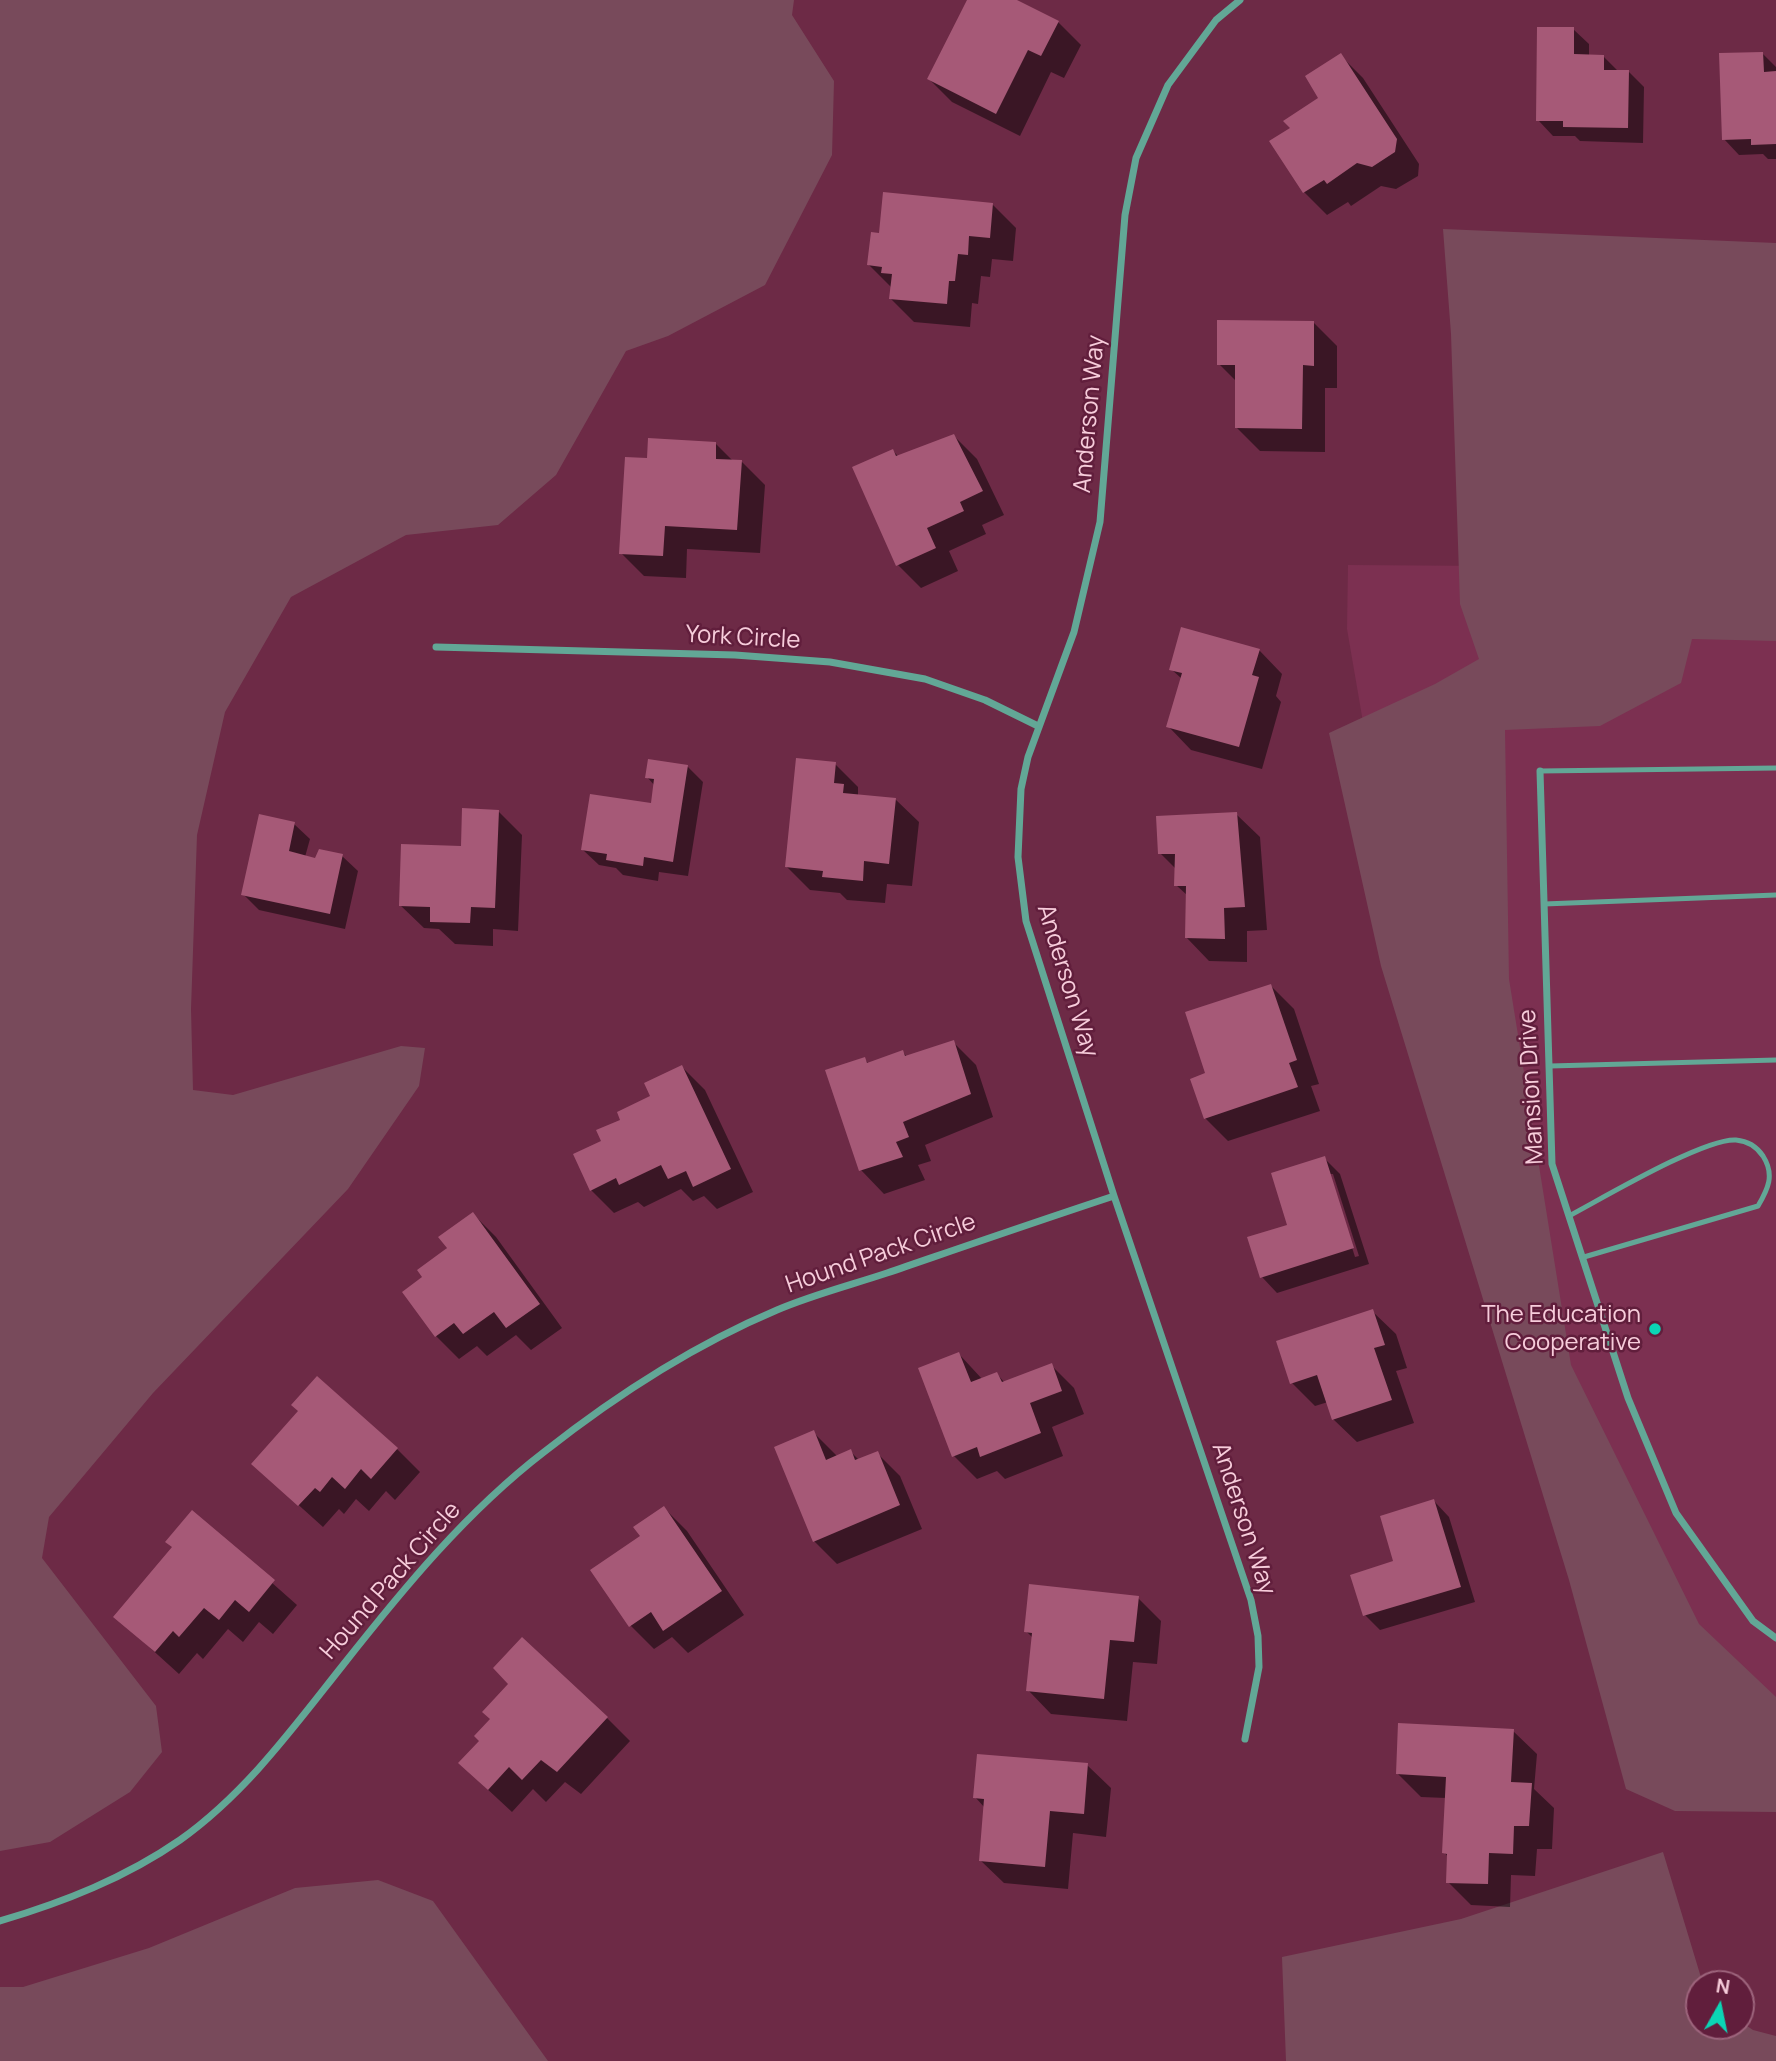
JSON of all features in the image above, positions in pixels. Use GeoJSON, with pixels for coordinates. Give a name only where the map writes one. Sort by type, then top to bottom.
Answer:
{"type":"FeatureCollection","features":[{"type":"Feature","properties":{"kind":"street","name":"Anderson Way"},"geometry":{"type":"LineString","coordinates":[[1240,0],[1216,20],[1168,85],[1136,158],[1125,215],[1100,522],[1074,632],[1038,726],[1021,789],[1018,858],[1024,909],[1114,1196],[1251,1600],[1258,1636],[1259,1667],[1245,1739]]}},
{"type":"Feature","properties":{"kind":"street","name":"York Circle"},"geometry":{"type":"LineString","coordinates":[[436,647],[722,655],[830,662],[925,679],[985,700],[1038,726]]}},
{"type":"Feature","properties":{"kind":"street","name":"Mansion Drive"},"geometry":{"type":"LineString","coordinates":[[1540,771],[1552,1164],[1628,1398],[1676,1513],[1753,1621],[1776,1638]]}},
{"type":"Feature","properties":{"kind":"street","name":"Hound Pack Circle"},"geometry":{"type":"LineString","coordinates":[[0,1921],[80,1894],[137,1867],[181,1839],[220,1807],[257,1771],[409,1582],[472,1515],[542,1453],[616,1399],[694,1351],[777,1310],[1114,1196]]}},
{"type":"Feature","properties":{"kind":"lane"},"geometry":{"type":"LineString","coordinates":[[1540,771],[1776,768]]}},
{"type":"Feature","properties":{"kind":"lane"},"geometry":{"type":"LineString","coordinates":[[1544,904],[1776,895]]}},
{"type":"Feature","properties":{"kind":"lane"},"geometry":{"type":"LineString","coordinates":[[1550,1066],[1776,1060]]}},
{"type":"Feature","properties":{"kind":"lane"},"geometry":{"type":"LineString","coordinates":[[1569,1216],[1707,1145],[1734,1140],[1747,1142],[1761,1153],[1770,1169],[1769,1188],[1758,1206],[1584,1257]]}},
{"type":"Feature","properties":{"kind":"shaded area"},"geometry":{"type":"Polygon","coordinates":[[[0,0],[794,0],[792,15],[834,81],[832,155],[765,285],[668,336],[626,351],[556,475],[498,525],[406,535],[291,597],[225,712],[197,835],[191,1009],[193,1090],[233,1095],[401,1046],[425,1048],[419,1086],[348,1189],[153,1393],[49,1517],[42,1558],[156,1706],[162,1752],[130,1792],[50,1842],[0,1851],[0,0]]]}},
{"type":"Feature","properties":{"kind":"shaded area"},"geometry":{"type":"Polygon","coordinates":[[[1443,229],[1776,243],[1776,641],[1692,639],[1681,683],[1600,726],[1505,730],[1509,979],[1571,1365],[1699,1624],[1776,1697],[1776,1812],[1675,1811],[1626,1789],[1569,1580],[1381,966],[1329,733],[1435,684],[1479,659],[1460,604],[1451,334],[1443,229]]]}},
{"type":"Feature","properties":{"kind":"shaded area","name":"The Education Cooperative"},"geometry":{"type":"Polygon","coordinates":[[[1348,565],[1776,568],[1776,1766],[1648,1757],[1363,722],[1347,629],[1348,565]]]}},
{"type":"Feature","properties":{"kind":"shaded area"},"geometry":{"type":"Polygon","coordinates":[[[1663,1852],[1699,1970],[1685,1970],[1685,2040],[1755,2040],[1755,2031],[1776,2036],[1776,2061],[1286,2061],[1282,1957],[1461,1919],[1663,1852]]]}},
{"type":"Feature","properties":{"kind":"shaded area"},"geometry":{"type":"Polygon","coordinates":[[[378,1880],[433,1901],[548,2061],[0,2061],[0,1987],[23,1987],[149,1948],[295,1888],[378,1880]]]}},
{"type":"Feature","properties":{"kind":"building"},"geometry":{"type":"Polygon","coordinates":[[[967,0],[1017,0],[1059,21],[1041,56],[1028,50],[996,114],[927,79],[967,0]]]}},
{"type":"Feature","properties":{"kind":"building"},"geometry":{"type":"Polygon","coordinates":[[[1537,27],[1574,27],[1574,54],[1604,55],[1604,70],[1629,70],[1628,128],[1563,127],[1563,121],[1536,121],[1537,27]]]}},
{"type":"Feature","properties":{"kind":"building"},"geometry":{"type":"Polygon","coordinates":[[[1763,52],[1764,72],[1776,71],[1776,144],[1751,145],[1751,139],[1722,140],[1719,53],[1763,52]]]}},
{"type":"Feature","properties":{"kind":"building"},"geometry":{"type":"Polygon","coordinates":[[[1341,53],[1397,139],[1395,152],[1372,167],[1357,163],[1327,184],[1324,180],[1303,193],[1269,141],[1290,128],[1283,121],[1318,98],[1305,76],[1341,53]]]}},
{"type":"Feature","properties":{"kind":"building"},"geometry":{"type":"Polygon","coordinates":[[[883,192],[993,203],[990,238],[969,236],[968,255],[958,254],[955,281],[949,281],[947,304],[889,299],[892,274],[881,273],[882,267],[867,265],[871,232],[879,233],[883,192]]]}},
{"type":"Feature","properties":{"kind":"building"},"geometry":{"type":"Polygon","coordinates":[[[1217,320],[1314,321],[1314,366],[1303,365],[1302,429],[1235,428],[1235,365],[1217,365],[1217,320]]]}},
{"type":"Feature","properties":{"kind":"building"},"geometry":{"type":"Polygon","coordinates":[[[954,434],[983,491],[960,502],[964,511],[927,528],[936,548],[896,566],[852,467],[893,449],[896,456],[954,434]]]}},
{"type":"Feature","properties":{"kind":"building"},"geometry":{"type":"Polygon","coordinates":[[[648,438],[716,442],[716,459],[742,460],[737,530],[665,526],[663,556],[619,554],[625,457],[647,458],[648,438]]]}},
{"type":"Feature","properties":{"kind":"building"},"geometry":{"type":"Polygon","coordinates":[[[1181,627],[1260,649],[1252,675],[1259,677],[1239,747],[1166,727],[1182,673],[1169,670],[1181,627]]]}},
{"type":"Feature","properties":{"kind":"building"},"geometry":{"type":"Polygon","coordinates":[[[796,758],[836,762],[834,783],[844,784],[843,793],[896,798],[889,864],[864,861],[863,881],[822,877],[823,871],[785,867],[796,758]]]}},
{"type":"Feature","properties":{"kind":"building"},"geometry":{"type":"Polygon","coordinates":[[[648,759],[688,765],[673,862],[644,857],[643,866],[606,860],[607,854],[581,850],[590,794],[651,803],[654,779],[645,778],[648,759]]]}},
{"type":"Feature","properties":{"kind":"building"},"geometry":{"type":"Polygon","coordinates":[[[462,808],[499,810],[495,908],[471,907],[470,923],[430,922],[430,907],[399,906],[401,844],[461,846],[462,808]]]}},
{"type":"Feature","properties":{"kind":"building"},"geometry":{"type":"Polygon","coordinates":[[[1237,812],[1245,907],[1224,908],[1225,939],[1185,938],[1186,886],[1174,886],[1175,854],[1158,854],[1156,816],[1237,812]]]}},
{"type":"Feature","properties":{"kind":"building"},"geometry":{"type":"Polygon","coordinates":[[[259,814],[295,822],[289,851],[315,858],[319,849],[343,854],[330,914],[241,895],[259,814]]]}},
{"type":"Feature","properties":{"kind":"building"},"geometry":{"type":"Polygon","coordinates":[[[1271,984],[1297,1060],[1289,1063],[1298,1087],[1204,1119],[1190,1079],[1205,1073],[1185,1012],[1271,984]]]}},
{"type":"Feature","properties":{"kind":"building"},"geometry":{"type":"Polygon","coordinates":[[[954,1040],[971,1094],[903,1122],[909,1137],[896,1142],[903,1157],[859,1171],[825,1070],[865,1057],[867,1063],[903,1050],[905,1056],[954,1040]]]}},
{"type":"Feature","properties":{"kind":"building"},"geometry":{"type":"Polygon","coordinates":[[[682,1065],[731,1169],[693,1187],[686,1171],[668,1179],[661,1165],[619,1185],[616,1178],[590,1191],[573,1154],[601,1141],[596,1130],[620,1120],[617,1112],[650,1096],[644,1083],[682,1065]]]}},
{"type":"Feature","properties":{"kind":"building"},"geometry":{"type":"Polygon","coordinates":[[[1325,1156],[1354,1248],[1260,1278],[1247,1237],[1287,1225],[1271,1173],[1325,1156]]]}},
{"type":"Feature","properties":{"kind":"building"},"geometry":{"type":"Polygon","coordinates":[[[473,1212],[540,1304],[506,1328],[494,1312],[463,1334],[454,1323],[435,1337],[402,1292],[422,1277],[417,1270],[447,1248],[438,1237],[473,1212]]]}},
{"type":"Feature","properties":{"kind":"building"},"geometry":{"type":"Polygon","coordinates":[[[1373,1309],[1385,1345],[1374,1348],[1392,1400],[1332,1420],[1317,1375],[1290,1384],[1276,1341],[1373,1309]]]}},
{"type":"Feature","properties":{"kind":"building"},"geometry":{"type":"Polygon","coordinates":[[[959,1352],[971,1382],[997,1372],[1002,1382],[1052,1363],[1062,1391],[1030,1403],[1041,1433],[980,1457],[977,1447],[952,1457],[918,1368],[959,1352]]]}},
{"type":"Feature","properties":{"kind":"building"},"geometry":{"type":"Polygon","coordinates":[[[317,1376],[398,1448],[371,1479],[361,1469],[345,1489],[332,1477],[320,1492],[315,1488],[298,1506],[251,1464],[298,1411],[291,1405],[317,1376]]]}},
{"type":"Feature","properties":{"kind":"building"},"geometry":{"type":"Polygon","coordinates":[[[814,1430],[826,1460],[851,1449],[855,1460],[878,1451],[900,1505],[813,1542],[774,1447],[814,1430]]]}},
{"type":"Feature","properties":{"kind":"building"},"geometry":{"type":"Polygon","coordinates":[[[1434,1499],[1461,1587],[1363,1616],[1350,1575],[1393,1561],[1380,1516],[1434,1499]]]}},
{"type":"Feature","properties":{"kind":"building"},"geometry":{"type":"Polygon","coordinates":[[[664,1506],[722,1591],[663,1631],[651,1612],[629,1627],[590,1570],[640,1536],[633,1527],[664,1506]]]}},
{"type":"Feature","properties":{"kind":"building"},"geometry":{"type":"Polygon","coordinates":[[[192,1510],[275,1580],[249,1612],[235,1600],[219,1620],[204,1608],[179,1637],[173,1631],[155,1652],[113,1617],[172,1547],[165,1542],[192,1510]]]}},
{"type":"Feature","properties":{"kind":"building"},"geometry":{"type":"Polygon","coordinates":[[[1029,1584],[1139,1596],[1134,1642],[1110,1640],[1104,1699],[1026,1691],[1032,1633],[1024,1632],[1029,1584]]]}},
{"type":"Feature","properties":{"kind":"building"},"geometry":{"type":"Polygon","coordinates":[[[522,1637],[608,1717],[557,1772],[541,1760],[522,1780],[509,1767],[488,1790],[458,1763],[479,1741],[474,1736],[490,1719],[482,1712],[508,1684],[493,1668],[522,1637]]]}},
{"type":"Feature","properties":{"kind":"building"},"geometry":{"type":"Polygon","coordinates":[[[1398,1723],[1514,1729],[1511,1782],[1532,1783],[1529,1826],[1514,1826],[1513,1854],[1489,1853],[1488,1884],[1446,1883],[1447,1854],[1442,1853],[1446,1777],[1396,1774],[1398,1723]]]}},
{"type":"Feature","properties":{"kind":"building"},"geometry":{"type":"Polygon","coordinates":[[[977,1754],[1088,1763],[1084,1814],[1050,1811],[1045,1867],[979,1861],[984,1799],[973,1798],[977,1754]]]}},
{"type":"Feature","properties":{"kind":"place","name":"The Education Cooperative"},"geometry":{"type":"Point","coordinates":[1655,1329]}}]}
